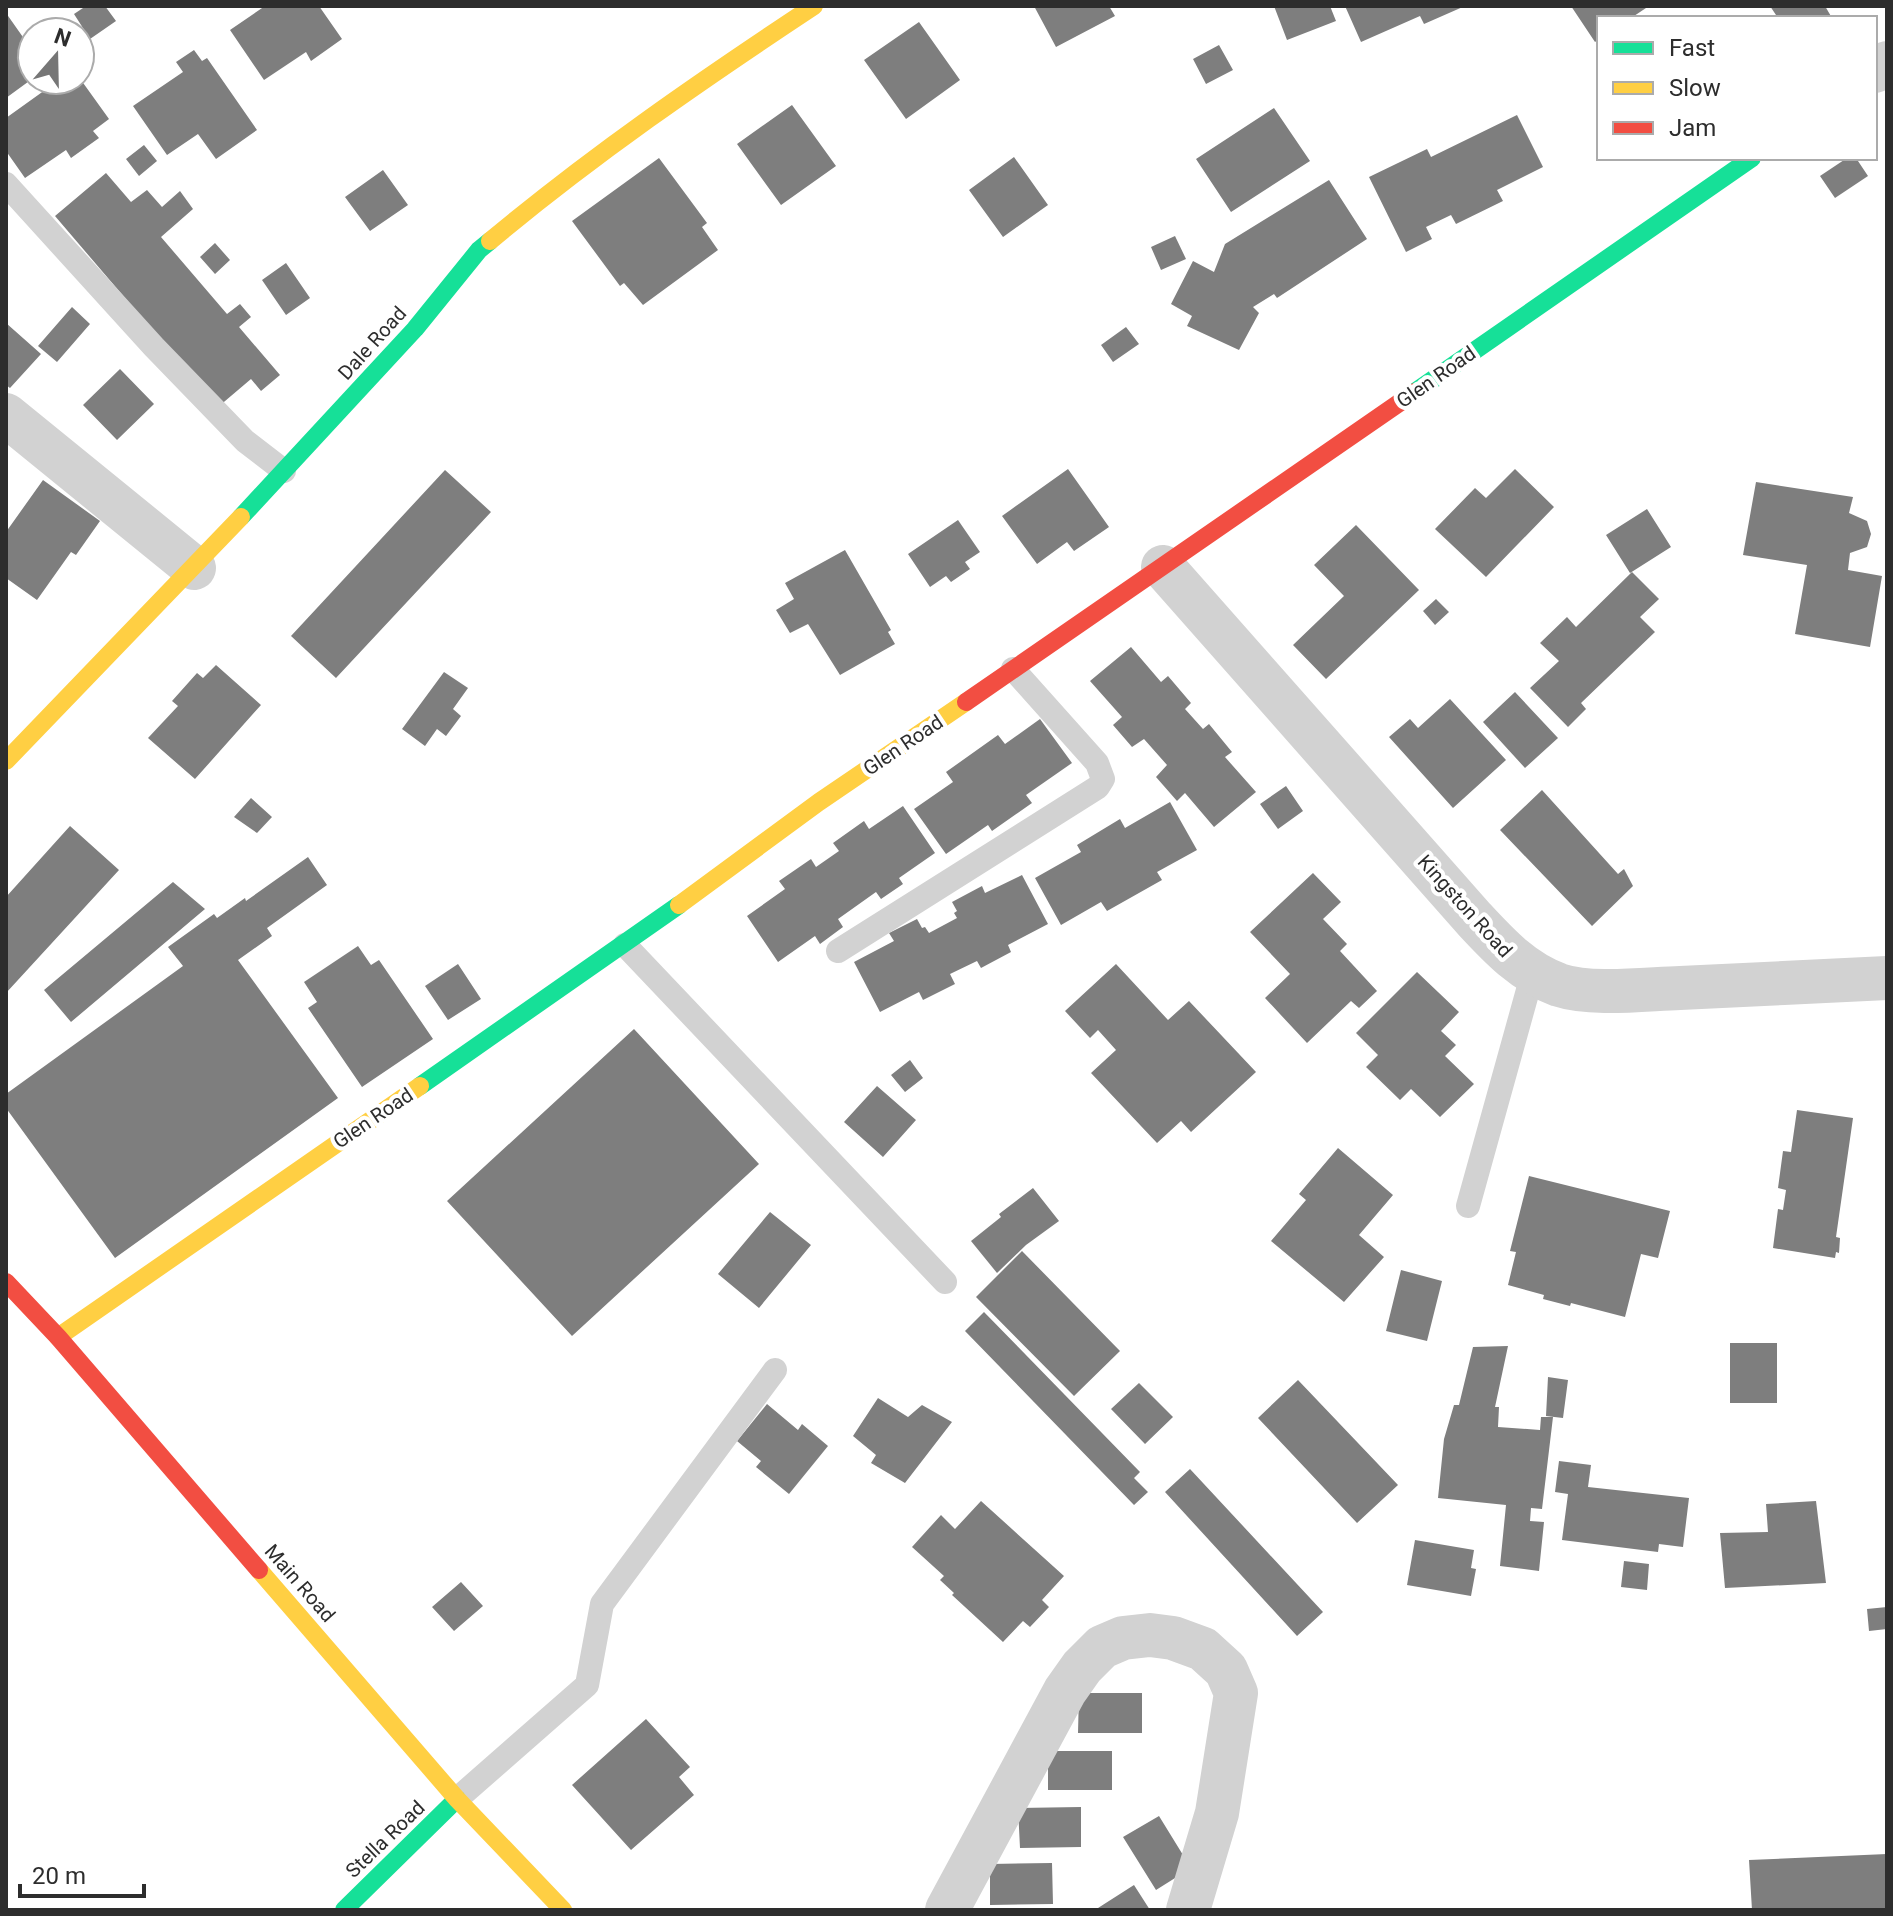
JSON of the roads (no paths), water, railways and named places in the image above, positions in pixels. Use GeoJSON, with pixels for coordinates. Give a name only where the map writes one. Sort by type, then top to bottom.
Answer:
{"type":"FeatureCollection","features":[{"type":"Feature","properties":{"kind":"street","name":"Dale Road"},"geometry":{"type":"LineString","coordinates":[[6,761],[284,471],[415,329],[479,250],[573,173],[699,82],[814,6]]}},
{"type":"Feature","properties":{"kind":"street","name":"Glen Road"},"geometry":{"type":"LineString","coordinates":[[58,1337],[625,945],[819,802],[1749,160]]}},
{"type":"Feature","properties":{"kind":"street"},"geometry":{"type":"LineString","coordinates":[[6,415],[194,568]]}},
{"type":"Feature","properties":{"kind":"street","name":"Kingston Road"},"geometry":{"type":"LineString","coordinates":[[1163,567],[1474,919],[1509,957],[1533,972],[1561,986],[1642,990],[1887,978]]}},
{"type":"Feature","properties":{"kind":"street","name":"Main Road"},"geometry":{"type":"LineString","coordinates":[[6,1282],[58,1337],[457,1799],[563,1910]]}},
{"type":"Feature","properties":{"kind":"street"},"geometry":{"type":"LineString","coordinates":[[947,1910],[1065,1691],[1082,1667],[1102,1647],[1123,1638],[1150,1635],[1173,1638],[1203,1649],[1226,1670],[1236,1693],[1217,1813],[1188,1910]]}},
{"type":"Feature","properties":{"kind":"street","name":"Stella Road"},"geometry":{"type":"LineString","coordinates":[[344,1910],[457,1799]]}},
{"type":"Feature","properties":{"kind":"lane"},"geometry":{"type":"LineString","coordinates":[[6,184],[154,347],[245,441],[284,471]]}},
{"type":"Feature","properties":{"kind":"lane"},"geometry":{"type":"LineString","coordinates":[[838,951],[1098,787],[1103,779],[1097,763],[1013,669]]}},
{"type":"Feature","properties":{"kind":"lane"},"geometry":{"type":"LineString","coordinates":[[625,945],[945,1282]]}},
{"type":"Feature","properties":{"kind":"lane"},"geometry":{"type":"LineString","coordinates":[[1468,1206],[1533,972]]}},
{"type":"Feature","properties":{"kind":"lane"},"geometry":{"type":"LineString","coordinates":[[457,1799],[587,1685],[602,1604],[775,1370]]}}]}
